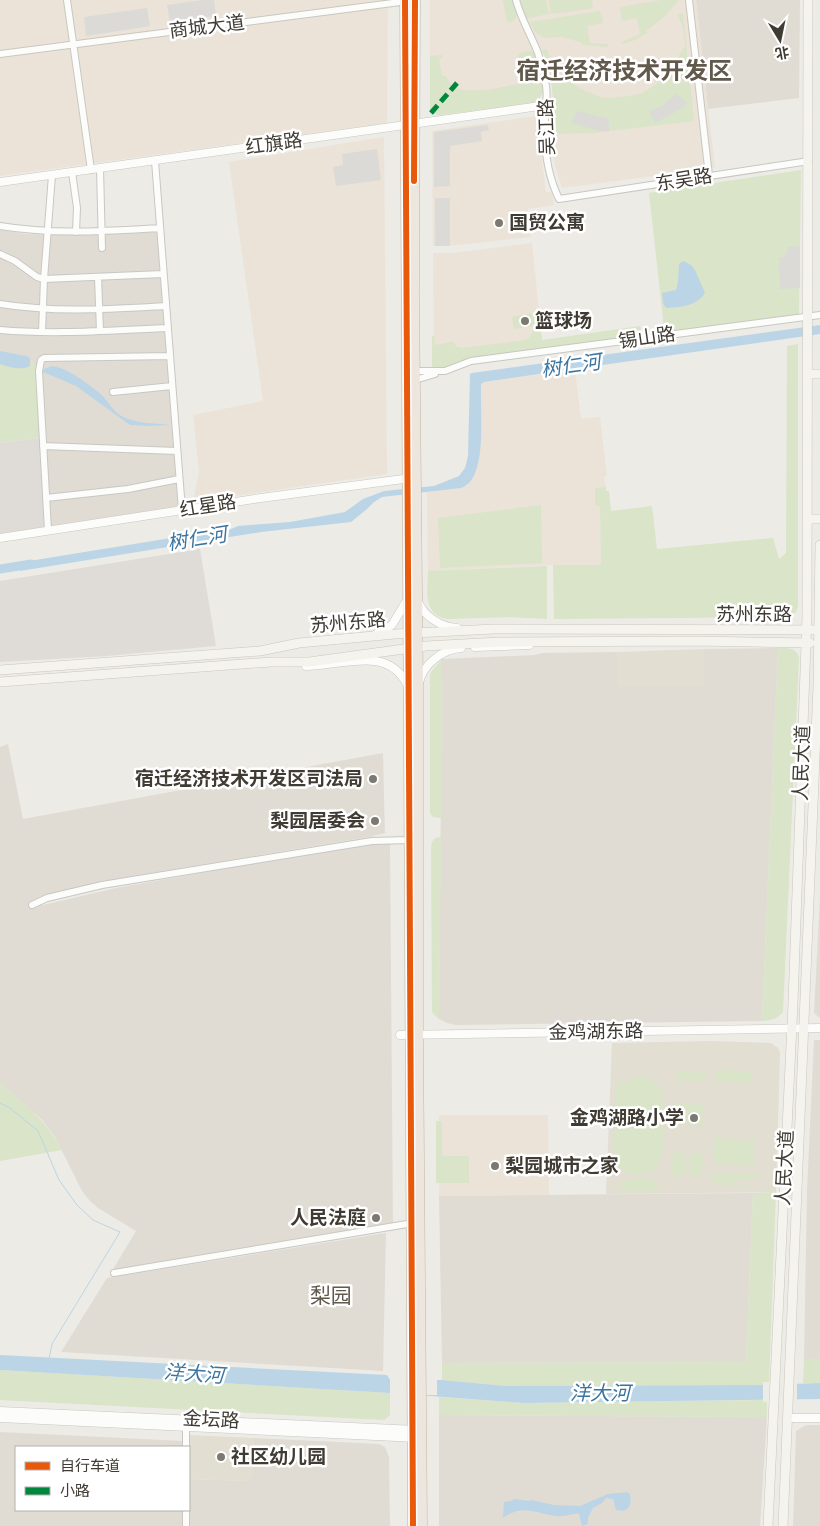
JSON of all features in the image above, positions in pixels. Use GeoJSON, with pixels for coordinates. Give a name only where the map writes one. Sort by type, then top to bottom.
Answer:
{"type":"FeatureCollection","features":[{"type":"Feature","properties":{"kind":"highway"},"geometry":{"type":"LineString","coordinates":[[409,1034],[414,690],[410,1]]}},
{"type":"Feature","properties":{"kind":"highway"},"geometry":{"type":"LineString","coordinates":[[410,125],[415,376],[412,478]]}},
{"type":"Feature","properties":{"kind":"highway"},"geometry":{"type":"LineString","coordinates":[[414,690],[410,840],[409,1034],[416,1223],[417,1434],[414,1526]]}},
{"type":"Feature","properties":{"kind":"highway"},"geometry":{"type":"LineString","coordinates":[[417,1434],[422,1526]]}},
{"type":"Feature","properties":{"kind":"main road","name":"人民大道"},"geometry":{"type":"LineString","coordinates":[[768,1526],[790,1067],[806,642],[809,161],[808,0]]}},
{"type":"Feature","properties":{"kind":"main road"},"geometry":{"type":"LineString","coordinates":[[808,374],[820,374]]}},
{"type":"Feature","properties":{"kind":"main road"},"geometry":{"type":"LineString","coordinates":[[807,519],[820,520]]}},
{"type":"Feature","properties":{"kind":"main road","name":"人民大道"},"geometry":{"type":"LineString","coordinates":[[783,1526],[820,630],[820,545]]}},
{"type":"Feature","properties":{"kind":"main road","name":"苏州东路"},"geometry":{"type":"LineString","coordinates":[[0,670],[260,651],[299,643],[371,636],[494,629],[820,630]]}},
{"type":"Feature","properties":{"kind":"main road","name":"苏州东路"},"geometry":{"type":"LineString","coordinates":[[0,682],[271,662],[309,662],[413,649],[499,642],[806,642],[819,644]]}},
{"type":"Feature","properties":{"kind":"main road"},"geometry":{"type":"LineString","coordinates":[[793,985],[797,989],[805,986]]}},
{"type":"Feature","properties":{"kind":"main road"},"geometry":{"type":"LineString","coordinates":[[790,1067],[796,1062],[802,1066]]}},
{"type":"Feature","properties":{"kind":"street"},"geometry":{"type":"LineString","coordinates":[[67,0],[91,170]]}},
{"type":"Feature","properties":{"kind":"street","name":"吴江路"},"geometry":{"type":"LineString","coordinates":[[516,0],[523,23],[537,51],[546,89],[547,105],[544,144],[551,177],[559,198]]}},
{"type":"Feature","properties":{"kind":"street"},"geometry":{"type":"LineString","coordinates":[[689,0],[709,176]]}},
{"type":"Feature","properties":{"kind":"street","name":"商城大道"},"geometry":{"type":"LineString","coordinates":[[0,54],[410,1]]}},
{"type":"Feature","properties":{"kind":"street","name":"红旗路"},"geometry":{"type":"LineString","coordinates":[[0,182],[547,105]]}},
{"type":"Feature","properties":{"kind":"street"},"geometry":{"type":"LineString","coordinates":[[155,161],[182,510]]}},
{"type":"Feature","properties":{"kind":"street","name":"东吴路"},"geometry":{"type":"LineString","coordinates":[[559,198],[809,161]]}},
{"type":"Feature","properties":{"kind":"street"},"geometry":{"type":"LineString","coordinates":[[100,168],[102,248]]}},
{"type":"Feature","properties":{"kind":"street"},"geometry":{"type":"LineString","coordinates":[[72,172],[77,208],[76,232]]}},
{"type":"Feature","properties":{"kind":"street"},"geometry":{"type":"LineString","coordinates":[[42,332],[52,175]]}},
{"type":"Feature","properties":{"kind":"street"},"geometry":{"type":"LineString","coordinates":[[0,226],[48,232],[160,228]]}},
{"type":"Feature","properties":{"kind":"street"},"geometry":{"type":"LineString","coordinates":[[0,255],[15,260],[37,277],[44,279],[163,274]]}},
{"type":"Feature","properties":{"kind":"street"},"geometry":{"type":"LineString","coordinates":[[98,276],[100,331]]}},
{"type":"Feature","properties":{"kind":"street"},"geometry":{"type":"LineString","coordinates":[[0,304],[43,309],[166,306]]}},
{"type":"Feature","properties":{"kind":"street","name":"锡山路"},"geometry":{"type":"LineString","coordinates":[[415,376],[454,371],[472,364],[820,315]]}},
{"type":"Feature","properties":{"kind":"street"},"geometry":{"type":"LineString","coordinates":[[0,330],[42,332],[168,328]]}},
{"type":"Feature","properties":{"kind":"street"},"geometry":{"type":"LineString","coordinates":[[48,530],[39,372],[42,360],[44,358],[170,356]]}},
{"type":"Feature","properties":{"kind":"street"},"geometry":{"type":"LineString","coordinates":[[114,392],[172,386]]}},
{"type":"Feature","properties":{"kind":"street"},"geometry":{"type":"LineString","coordinates":[[43,446],[177,451]]}},
{"type":"Feature","properties":{"kind":"street","name":"红星路"},"geometry":{"type":"LineString","coordinates":[[0,538],[412,478]]}},
{"type":"Feature","properties":{"kind":"street"},"geometry":{"type":"LineString","coordinates":[[46,498],[128,488],[179,479]]}},
{"type":"Feature","properties":{"kind":"street"},"geometry":{"type":"LineString","coordinates":[[371,636],[382,632],[392,624],[413,596],[426,613],[449,628],[510,627],[554,630]]}},
{"type":"Feature","properties":{"kind":"street"},"geometry":{"type":"LineString","coordinates":[[451,632],[452,645]]}},
{"type":"Feature","properties":{"kind":"street"},"geometry":{"type":"LineString","coordinates":[[271,662],[317,666],[370,659],[382,661],[397,670],[414,690],[425,670],[446,651],[460,648],[519,646],[553,641]]}},
{"type":"Feature","properties":{"kind":"street"},"geometry":{"type":"LineString","coordinates":[[32,905],[47,898],[102,885],[372,841],[410,840]]}},
{"type":"Feature","properties":{"kind":"street","name":"金鸡湖东路"},"geometry":{"type":"LineString","coordinates":[[409,1034],[820,1028]]}},
{"type":"Feature","properties":{"kind":"street"},"geometry":{"type":"LineString","coordinates":[[114,1273],[416,1223]]}},
{"type":"Feature","properties":{"kind":"street","name":"金坛路"},"geometry":{"type":"LineString","coordinates":[[0,1411],[186,1423],[417,1434]]}},
{"type":"Feature","properties":{"kind":"street","name":"金坛路"},"geometry":{"type":"LineString","coordinates":[[0,1418],[186,1423]]}},
{"type":"Feature","properties":{"kind":"street"},"geometry":{"type":"LineString","coordinates":[[788,1418],[820,1418]]}},
{"type":"Feature","properties":{"kind":"street"},"geometry":{"type":"LineString","coordinates":[[186,1423],[186,1446]]}},
{"type":"Feature","properties":{"kind":"street"},"geometry":{"type":"LineString","coordinates":[[186,1511],[186,1526]]}},
{"type":"Feature","properties":{"kind":"shaded area"},"geometry":{"type":"Polygon","coordinates":[[[0,0],[388,0],[387,123],[0,176],[0,0]]]}},
{"type":"Feature","properties":{"kind":"shaded area"},"geometry":{"type":"Polygon","coordinates":[[[214,0],[216,16],[170,23],[167,5],[214,0]]]}},
{"type":"Feature","properties":{"kind":"shaded area"},"geometry":{"type":"Polygon","coordinates":[[[430,0],[513,0],[517,15],[534,52],[542,94],[538,101],[439,115],[432,113],[430,110],[430,0]]]}},
{"type":"Feature","properties":{"kind":"shaded area"},"geometry":{"type":"Polygon","coordinates":[[[520,0],[696,0],[715,168],[562,188],[550,141],[553,99],[550,73],[545,57],[527,21],[520,0]]]}},
{"type":"Feature","properties":{"kind":"shaded area"},"geometry":{"type":"Polygon","coordinates":[[[696,0],[800,0],[799,98],[708,109],[696,0]]]}},
{"type":"Feature","properties":{"kind":"shaded area"},"geometry":{"type":"Polygon","coordinates":[[[147,8],[150,26],[86,36],[84,17],[147,8]]]}},
{"type":"Feature","properties":{"kind":"shaded area"},"geometry":{"type":"Polygon","coordinates":[[[677,94],[687,103],[655,123],[649,111],[660,107],[677,94]]]}},
{"type":"Feature","properties":{"kind":"shaded area"},"geometry":{"type":"Polygon","coordinates":[[[577,111],[609,119],[609,132],[572,123],[577,111]]]}},
{"type":"Feature","properties":{"kind":"shaded area"},"geometry":{"type":"Polygon","coordinates":[[[536,116],[546,192],[552,192],[554,205],[528,209],[531,237],[433,246],[432,131],[536,116]]]}},
{"type":"Feature","properties":{"kind":"shaded area"},"geometry":{"type":"Polygon","coordinates":[[[488,125],[489,130],[481,132],[482,141],[450,146],[450,186],[434,187],[434,132],[488,125]]]}},
{"type":"Feature","properties":{"kind":"shaded area"},"geometry":{"type":"Polygon","coordinates":[[[384,137],[387,474],[193,502],[199,471],[193,415],[263,401],[229,162],[384,137]]]}},
{"type":"Feature","properties":{"kind":"shaded area"},"geometry":{"type":"Polygon","coordinates":[[[377,149],[381,180],[336,186],[333,167],[343,165],[342,154],[377,149]]]}},
{"type":"Feature","properties":{"kind":"shaded area"},"geometry":{"type":"Polygon","coordinates":[[[435,198],[450,198],[450,246],[435,246],[435,198]]]}},
{"type":"Feature","properties":{"kind":"shaded area"},"geometry":{"type":"Polygon","coordinates":[[[0,230],[26,234],[64,235],[157,232],[179,507],[45,527],[35,362],[0,354],[0,230]]]}},
{"type":"Feature","properties":{"kind":"shaded area"},"geometry":{"type":"Polygon","coordinates":[[[532,243],[542,340],[434,354],[433,253],[452,253],[532,243]]]}},
{"type":"Feature","properties":{"kind":"shaded area"},"geometry":{"type":"Polygon","coordinates":[[[800,246],[800,288],[780,289],[779,257],[784,257],[787,253],[787,247],[800,246]]]}},
{"type":"Feature","properties":{"kind":"shaded area"},"geometry":{"type":"Polygon","coordinates":[[[575,370],[581,419],[600,417],[607,476],[604,477],[606,487],[595,488],[595,505],[600,505],[601,565],[553,565],[428,571],[427,492],[467,486],[481,384],[484,382],[575,370]]]}},
{"type":"Feature","properties":{"kind":"shaded area"},"geometry":{"type":"Polygon","coordinates":[[[40,438],[45,527],[0,534],[0,443],[40,438]]]}},
{"type":"Feature","properties":{"kind":"shaded area"},"geometry":{"type":"Polygon","coordinates":[[[200,549],[216,646],[107,656],[0,662],[0,581],[200,549]]]}},
{"type":"Feature","properties":{"kind":"shaded area"},"geometry":{"type":"Polygon","coordinates":[[[778,648],[762,1021],[456,1025],[439,1019],[442,659],[535,655],[542,653],[617,652],[618,687],[704,687],[704,649],[778,648]]]}},
{"type":"Feature","properties":{"kind":"shaded area"},"geometry":{"type":"Polygon","coordinates":[[[704,649],[704,687],[617,687],[617,652],[704,649]]]}},
{"type":"Feature","properties":{"kind":"shaded area"},"geometry":{"type":"Polygon","coordinates":[[[8,744],[23,819],[383,753],[385,833],[115,879],[42,898],[43,905],[116,888],[353,846],[390,843],[393,1226],[112,1271],[136,1231],[90,1201],[82,1191],[55,1137],[42,1120],[0,1083],[0,747],[8,744]]]}},
{"type":"Feature","properties":{"kind":"shaded area"},"geometry":{"type":"Polygon","coordinates":[[[820,895],[820,1018],[814,1013],[820,895]]]}},
{"type":"Feature","properties":{"kind":"shaded area"},"geometry":{"type":"Polygon","coordinates":[[[814,1040],[820,1040],[820,1359],[804,1359],[807,1190],[814,1040]]]}},
{"type":"Feature","properties":{"kind":"shaded area","name":"金鸡湖路小学"},"geometry":{"type":"Polygon","coordinates":[[[710,1041],[771,1043],[778,1048],[780,1053],[776,1192],[606,1194],[612,1043],[710,1041]]]}},
{"type":"Feature","properties":{"kind":"shaded area","name":"梨园城市之家"},"geometry":{"type":"Polygon","coordinates":[[[439,1115],[548,1115],[549,1195],[439,1196],[439,1115]]]}},
{"type":"Feature","properties":{"kind":"shaded area"},"geometry":{"type":"Polygon","coordinates":[[[753,1193],[746,1362],[442,1363],[439,1196],[753,1193]]]}},
{"type":"Feature","properties":{"kind":"shaded area"},"geometry":{"type":"Polygon","coordinates":[[[386,1233],[383,1371],[61,1352],[107,1278],[386,1233]]]}},
{"type":"Feature","properties":{"kind":"shaded area"},"geometry":{"type":"Polygon","coordinates":[[[439,1415],[767,1417],[760,1526],[439,1526],[439,1415]]]}},
{"type":"Feature","properties":{"kind":"shaded area"},"geometry":{"type":"Polygon","coordinates":[[[806,1425],[820,1425],[820,1526],[793,1526],[796,1431],[806,1425]]]}},
{"type":"Feature","properties":{"kind":"shaded area"},"geometry":{"type":"Polygon","coordinates":[[[0,1432],[183,1441],[183,1446],[15,1446],[15,1511],[183,1511],[183,1526],[0,1526],[0,1432]]]}},
{"type":"Feature","properties":{"kind":"shaded area","name":"社区幼儿园"},"geometry":{"type":"Polygon","coordinates":[[[189,1435],[254,1438],[252,1475],[246,1481],[190,1479],[189,1435]]]}},
{"type":"Feature","properties":{"kind":"shaded area"},"geometry":{"type":"Polygon","coordinates":[[[254,1438],[379,1444],[385,1447],[389,1457],[390,1526],[189,1526],[190,1479],[246,1481],[252,1475],[254,1438]]]}},
{"type":"Feature","properties":{"kind":"green space"},"geometry":{"type":"Polygon","coordinates":[[[503,0],[513,0],[517,15],[514,21],[507,22],[503,0]]]}},
{"type":"Feature","properties":{"kind":"green space"},"geometry":{"type":"Polygon","coordinates":[[[520,0],[546,0],[549,14],[528,18],[527,21],[520,0]]]}},
{"type":"Feature","properties":{"kind":"green space"},"geometry":{"type":"Polygon","coordinates":[[[549,0],[592,0],[593,8],[551,14],[549,0]]]}},
{"type":"Feature","properties":{"kind":"green space"},"geometry":{"type":"Polygon","coordinates":[[[662,0],[679,0],[664,17],[646,31],[647,33],[635,40],[622,44],[622,42],[640,34],[637,18],[622,21],[620,7],[662,0]]]}},
{"type":"Feature","properties":{"kind":"green space"},"geometry":{"type":"Polygon","coordinates":[[[600,11],[603,23],[587,26],[590,43],[608,44],[609,47],[583,45],[583,43],[563,37],[544,38],[535,32],[530,22],[600,11]]]}},
{"type":"Feature","properties":{"kind":"green space"},"geometry":{"type":"Polygon","coordinates":[[[683,13],[694,121],[592,133],[550,134],[553,98],[550,74],[542,51],[544,49],[547,50],[558,74],[583,90],[600,97],[611,98],[642,93],[655,85],[669,71],[685,46],[683,27],[678,16],[678,14],[683,13]]]}},
{"type":"Feature","properties":{"kind":"green space"},"geometry":{"type":"Polygon","coordinates":[[[532,51],[543,79],[542,93],[534,103],[439,115],[432,113],[430,110],[430,56],[442,55],[443,58],[439,59],[442,76],[446,76],[451,84],[459,88],[480,90],[523,83],[518,55],[521,52],[532,51]]]}},
{"type":"Feature","properties":{"kind":"green space"},"geometry":{"type":"Polygon","coordinates":[[[801,170],[798,315],[437,369],[432,366],[432,336],[434,336],[435,345],[453,342],[457,347],[463,348],[525,340],[529,338],[535,328],[540,327],[542,340],[640,326],[641,331],[664,328],[649,193],[801,170]]]}},
{"type":"Feature","properties":{"kind":"green space","name":"篮球场"},"geometry":{"type":"Polygon","coordinates":[[[537,312],[539,325],[514,329],[512,317],[537,312]]]}},
{"type":"Feature","properties":{"kind":"green space"},"geometry":{"type":"Polygon","coordinates":[[[798,344],[798,607],[794,614],[783,617],[554,619],[553,565],[601,565],[600,506],[595,505],[595,488],[606,487],[606,491],[609,491],[611,511],[652,506],[657,549],[773,538],[779,559],[786,553],[787,346],[798,344]]]}},
{"type":"Feature","properties":{"kind":"green space"},"geometry":{"type":"Polygon","coordinates":[[[0,354],[35,362],[40,438],[0,443],[0,354]]]}},
{"type":"Feature","properties":{"kind":"green space"},"geometry":{"type":"Polygon","coordinates":[[[541,505],[542,563],[440,568],[438,518],[541,505]]]}},
{"type":"Feature","properties":{"kind":"green space"},"geometry":{"type":"Polygon","coordinates":[[[547,566],[547,619],[510,617],[447,619],[433,612],[430,607],[427,593],[428,571],[547,566]]]}},
{"type":"Feature","properties":{"kind":"green space"},"geometry":{"type":"Polygon","coordinates":[[[778,648],[793,650],[799,657],[783,1012],[774,1019],[762,1021],[778,648]]]}},
{"type":"Feature","properties":{"kind":"green space"},"geometry":{"type":"Polygon","coordinates":[[[442,659],[441,818],[433,817],[430,813],[430,676],[442,659]]]}},
{"type":"Feature","properties":{"kind":"green space"},"geometry":{"type":"Polygon","coordinates":[[[441,837],[439,1019],[432,1012],[431,848],[435,838],[441,837]]]}},
{"type":"Feature","properties":{"kind":"green space"},"geometry":{"type":"Polygon","coordinates":[[[677,1070],[692,1073],[705,1072],[705,1081],[676,1080],[677,1070]]]}},
{"type":"Feature","properties":{"kind":"green space"},"geometry":{"type":"Polygon","coordinates":[[[715,1070],[750,1071],[753,1079],[749,1083],[715,1081],[715,1070]]]}},
{"type":"Feature","properties":{"kind":"green space"},"geometry":{"type":"Polygon","coordinates":[[[636,1077],[652,1080],[660,1087],[664,1111],[660,1160],[653,1171],[642,1175],[630,1174],[619,1167],[618,1170],[612,1169],[617,1082],[622,1082],[623,1084],[629,1079],[636,1077]]]}},
{"type":"Feature","properties":{"kind":"green space"},"geometry":{"type":"Polygon","coordinates":[[[0,1083],[42,1122],[62,1150],[0,1161],[0,1083]]]}},
{"type":"Feature","properties":{"kind":"green space"},"geometry":{"type":"Polygon","coordinates":[[[675,1103],[704,1105],[703,1114],[688,1115],[675,1112],[675,1103]]]}},
{"type":"Feature","properties":{"kind":"green space"},"geometry":{"type":"Polygon","coordinates":[[[675,1115],[688,1118],[703,1117],[703,1125],[674,1124],[675,1115]]]}},
{"type":"Feature","properties":{"kind":"green space"},"geometry":{"type":"Polygon","coordinates":[[[436,1121],[442,1121],[442,1156],[469,1156],[469,1183],[436,1183],[436,1121]]]}},
{"type":"Feature","properties":{"kind":"green space"},"geometry":{"type":"Polygon","coordinates":[[[714,1138],[755,1140],[754,1165],[713,1164],[714,1138]]]}},
{"type":"Feature","properties":{"kind":"green space"},"geometry":{"type":"Polygon","coordinates":[[[673,1152],[686,1153],[685,1176],[672,1175],[673,1152]]]}},
{"type":"Feature","properties":{"kind":"green space"},"geometry":{"type":"Polygon","coordinates":[[[690,1153],[703,1154],[702,1176],[689,1176],[690,1153]]]}},
{"type":"Feature","properties":{"kind":"green space"},"geometry":{"type":"Polygon","coordinates":[[[760,1170],[762,1170],[761,1175],[758,1179],[733,1179],[733,1185],[758,1187],[718,1186],[711,1180],[711,1173],[760,1175],[760,1170]]]}},
{"type":"Feature","properties":{"kind":"green space"},"geometry":{"type":"Polygon","coordinates":[[[658,1179],[658,1191],[621,1192],[621,1180],[658,1179]]]}},
{"type":"Feature","properties":{"kind":"green space"},"geometry":{"type":"Polygon","coordinates":[[[776,1192],[769,1383],[763,1385],[506,1386],[442,1380],[442,1363],[746,1362],[753,1193],[776,1192]]]}},
{"type":"Feature","properties":{"kind":"green space"},"geometry":{"type":"Polygon","coordinates":[[[804,1359],[820,1359],[820,1383],[803,1383],[804,1359]]]}},
{"type":"Feature","properties":{"kind":"green space"},"geometry":{"type":"Polygon","coordinates":[[[0,1370],[390,1393],[390,1415],[384,1420],[0,1400],[0,1370]]]}},
{"type":"Feature","properties":{"kind":"green space"},"geometry":{"type":"Polygon","coordinates":[[[439,1397],[524,1403],[767,1400],[767,1417],[439,1415],[439,1397]]]}},
{"type":"Feature","properties":{"kind":"water"},"geometry":{"type":"Polygon","coordinates":[[[683,261],[691,265],[695,270],[705,293],[698,301],[693,303],[666,308],[663,303],[662,293],[676,290],[679,264],[683,261]]]}},
{"type":"Feature","properties":{"kind":"water"},"geometry":{"type":"Polygon","coordinates":[[[820,325],[820,334],[484,382],[481,384],[481,444],[479,459],[470,482],[461,488],[382,497],[351,522],[261,532],[20,571],[20,564],[23,562],[208,532],[220,534],[238,526],[290,522],[345,512],[363,499],[384,491],[434,486],[459,476],[465,468],[468,456],[470,374],[472,373],[820,325]]]}},
{"type":"Feature","properties":{"kind":"water"},"geometry":{"type":"Polygon","coordinates":[[[0,351],[30,358],[30,366],[20,368],[0,364],[0,351]]]}},
{"type":"Feature","properties":{"kind":"water"},"geometry":{"type":"Polygon","coordinates":[[[52,366],[71,373],[85,382],[102,395],[117,413],[126,418],[144,423],[170,425],[130,425],[76,386],[43,372],[44,369],[52,366]]]}},
{"type":"Feature","properties":{"kind":"water","name":"洋大河"},"geometry":{"type":"Polygon","coordinates":[[[0,1355],[387,1375],[390,1380],[442,1380],[506,1386],[820,1383],[820,1399],[524,1403],[390,1393],[0,1370],[0,1355]]]}},
{"type":"Feature","properties":{"kind":"water"},"geometry":{"type":"Polygon","coordinates":[[[627,1492],[630,1494],[629,1508],[620,1511],[616,1510],[613,1499],[606,1498],[602,1503],[593,1508],[588,1518],[588,1524],[582,1526],[579,1514],[555,1516],[526,1510],[511,1513],[503,1518],[504,1502],[514,1499],[531,1500],[554,1505],[580,1506],[608,1494],[627,1492]]]}},
{"type":"Feature","properties":{"kind":"pier"},"geometry":{"type":"Polygon","coordinates":[[[437,1379],[437,1395],[390,1395],[390,1380],[437,1379]]]}},
{"type":"Feature","properties":{"kind":"pier"},"geometry":{"type":"Polygon","coordinates":[[[763,1382],[797,1382],[797,1402],[763,1402],[763,1382]]]}},
{"type":"Feature","properties":{"kind":"waterway","name":"树仁河"},"geometry":{"type":"LineString","coordinates":[[0,569],[31,564]]}},
{"type":"Feature","properties":{"kind":"waterway"},"geometry":{"type":"LineString","coordinates":[[0,1103],[10,1108],[38,1131],[59,1180],[77,1205],[93,1220],[120,1232],[52,1344],[49,1359]]}},
{"type":"Feature","properties":{"kind":"marked path"},"geometry":{"type":"LineString","coordinates":[[431,113],[457,83]]}},
{"type":"Feature","properties":{"kind":"cycle path"},"geometry":{"type":"LineString","coordinates":[[405,0],[413,1526]]}},
{"type":"Feature","properties":{"kind":"cycle path"},"geometry":{"type":"LineString","coordinates":[[414,181],[415,0]]}},
{"type":"Feature","properties":{"kind":"place","name":"国贸公寓"},"geometry":{"type":"Point","coordinates":[499,223]}},
{"type":"Feature","properties":{"kind":"place","name":"篮球场"},"geometry":{"type":"Point","coordinates":[525,321]}},
{"type":"Feature","properties":{"kind":"place","name":"宿迁经济技术开发区司法局"},"geometry":{"type":"Point","coordinates":[373,779]}},
{"type":"Feature","properties":{"kind":"place","name":"梨园居委会"},"geometry":{"type":"Point","coordinates":[375,821]}},
{"type":"Feature","properties":{"kind":"place","name":"金鸡湖路小学"},"geometry":{"type":"Point","coordinates":[694,1118]}},
{"type":"Feature","properties":{"kind":"place","name":"梨园城市之家"},"geometry":{"type":"Point","coordinates":[495,1166]}},
{"type":"Feature","properties":{"kind":"place","name":"人民法庭"},"geometry":{"type":"Point","coordinates":[376,1218]}},
{"type":"Feature","properties":{"kind":"place","name":"社区幼儿园"},"geometry":{"type":"Point","coordinates":[221,1457]}},
{"type":"Feature","properties":{"kind":"district","name":"宿迁经济技术开发区"},"geometry":{"type":"Point","coordinates":[624,71]}},
{"type":"Feature","properties":{"kind":"district","name":"梨园"},"geometry":{"type":"Point","coordinates":[331,1296]}}]}
